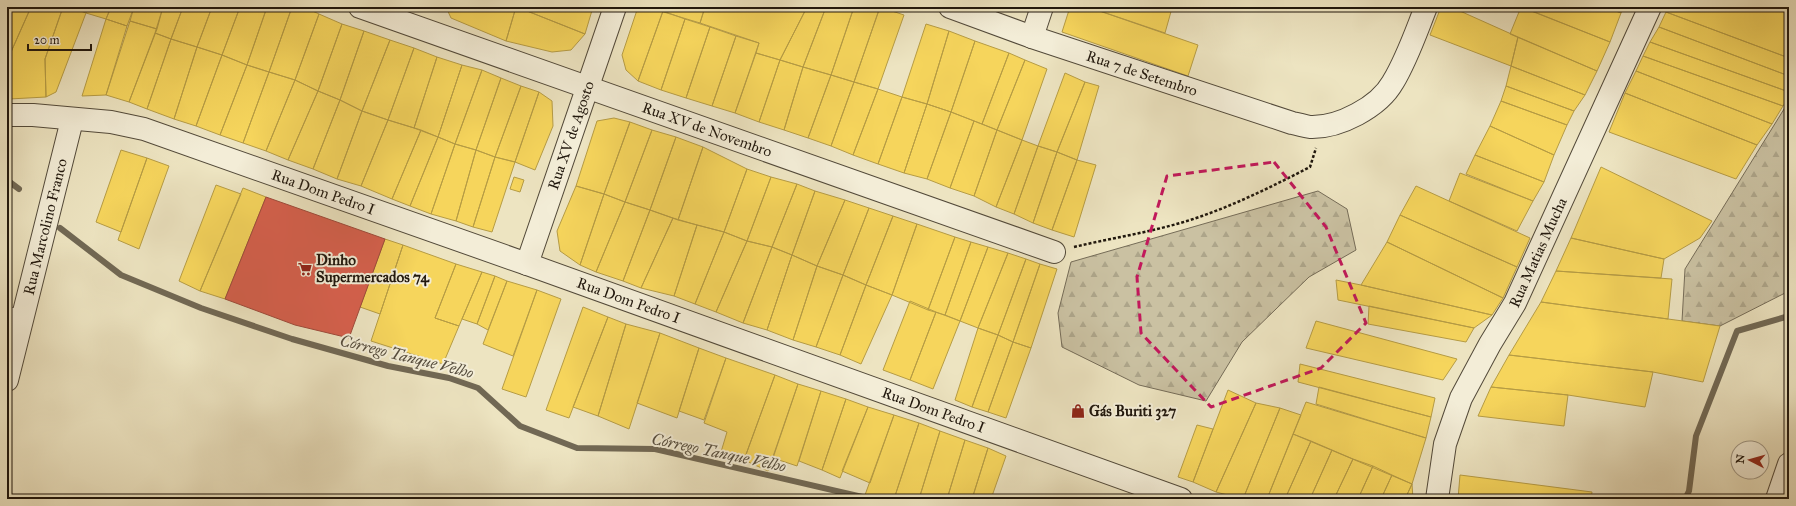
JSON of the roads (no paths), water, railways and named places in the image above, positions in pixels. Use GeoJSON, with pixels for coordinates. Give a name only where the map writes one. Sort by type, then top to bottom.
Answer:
{"type":"FeatureCollection","features":[{"type":"Feature","properties":{"kind":"street","name":"Rua XV de Novembro"},"geometry":{"type":"LineString","coordinates":[[360,7],[394,13],[587,87],[1054,252]]}},
{"type":"Feature","properties":{"kind":"street","name":"Rua XV de Agosto"},"geometry":{"type":"LineString","coordinates":[[527,264],[615,7]]}},
{"type":"Feature","properties":{"kind":"street","name":"Rua 7 de Setembro"},"geometry":{"type":"LineString","coordinates":[[950,7],[1032,37],[1292,123],[1311,127],[1329,124],[1362,112],[1379,99],[1393,83],[1426,7]]}},
{"type":"Feature","properties":{"kind":"street"},"geometry":{"type":"LineString","coordinates":[[1032,37],[1042,7]]}},
{"type":"Feature","properties":{"kind":"street","name":"Rua Matias Mucha"},"geometry":{"type":"LineString","coordinates":[[1437,499],[1446,444],[1460,398],[1515,303],[1650,7]]}},
{"type":"Feature","properties":{"kind":"street","name":"Rua Dom Pedro I"},"geometry":{"type":"LineString","coordinates":[[7,115],[33,115],[72,120],[111,122],[144,129],[527,264],[1181,499]]}},
{"type":"Feature","properties":{"kind":"street","name":"Rua Marcolino Franco"},"geometry":{"type":"LineString","coordinates":[[7,380],[15,314],[72,120]]}},
{"type":"Feature","properties":{"kind":"street"},"geometry":{"type":"LineString","coordinates":[[1777,499],[1789,464]]}},
{"type":"Feature","properties":{"kind":"waterway","name":"Córrego Tanque Velho"},"geometry":{"type":"LineString","coordinates":[[7,180],[19,189]]}},
{"type":"Feature","properties":{"kind":"waterway","name":"Córrego Tanque Velho"},"geometry":{"type":"LineString","coordinates":[[60,228],[121,275],[201,308],[292,339],[388,366],[449,378],[478,388],[520,426],[577,448],[655,449],[871,499]]}},
{"type":"Feature","properties":{"kind":"waterway","name":"Córrego Tanque Velho"},"geometry":{"type":"LineString","coordinates":[[1685,499],[1689,491],[1696,436],[1737,331],[1789,316]]}},
{"type":"Feature","properties":{"kind":"place","name":"Dinho Supermercados 74"},"geometry":{"type":"Point","coordinates":[305,269]}},
{"type":"Feature","properties":{"kind":"place","name":"Gás Buriti 327"},"geometry":{"type":"Point","coordinates":[1078,411]}}]}
